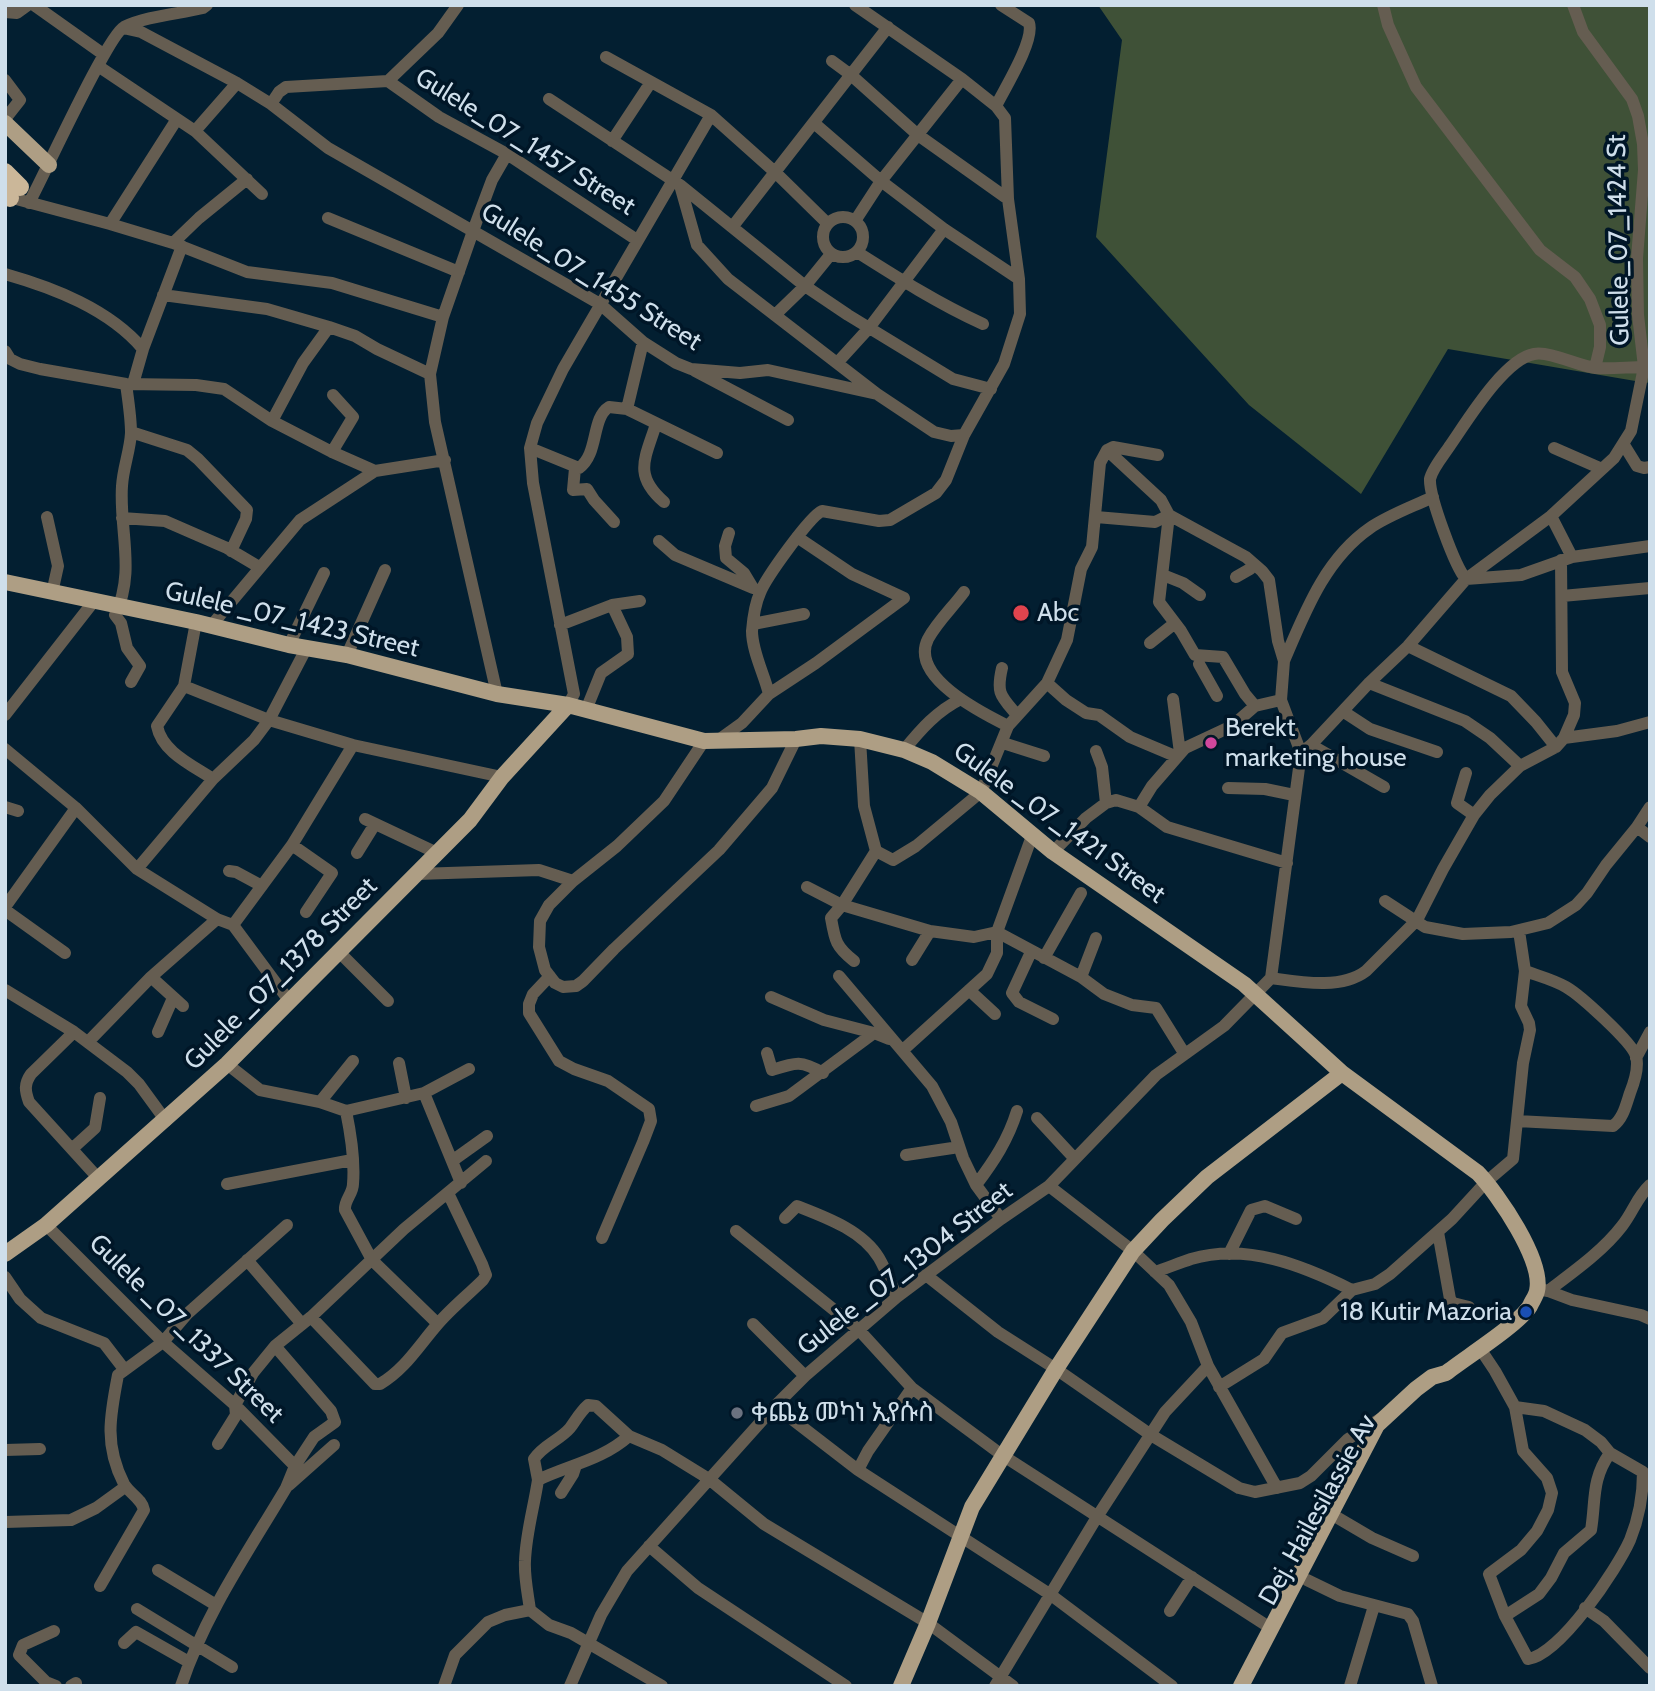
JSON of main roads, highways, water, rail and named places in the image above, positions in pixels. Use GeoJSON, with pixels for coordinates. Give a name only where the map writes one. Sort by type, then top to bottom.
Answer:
{"type":"FeatureCollection","features":[{"type":"Feature","properties":{"kind":"highway"},"geometry":{"type":"LineString","coordinates":[[5,172],[17,196]]}},
{"type":"Feature","properties":{"kind":"main road"},"geometry":{"type":"LineString","coordinates":[[5,121],[49,165]]}},
{"type":"Feature","properties":{"kind":"main road","name":"Gulele _07_1423 Street"},"geometry":{"type":"LineString","coordinates":[[5,582],[204,624],[306,649],[346,655],[497,694],[568,705]]}},
{"type":"Feature","properties":{"kind":"main road","name":"Gulele _07_1421 Street"},"geometry":{"type":"LineString","coordinates":[[568,705],[711,741],[821,736],[860,739],[904,750],[932,762],[981,792],[1031,836],[1244,984],[1342,1073],[1457,1156],[1486,1182],[1502,1203],[1521,1237],[1543,1290],[1525,1312],[1446,1373]]}},
{"type":"Feature","properties":{"kind":"main road","name":"Gulele _07_1378 Street"},"geometry":{"type":"LineString","coordinates":[[5,1254],[46,1225],[227,1064],[470,820],[502,777],[568,705]]}},
{"type":"Feature","properties":{"kind":"main road"},"geometry":{"type":"LineString","coordinates":[[901,1686],[972,1507],[1056,1368],[1133,1251],[1207,1177],[1342,1073]]}},
{"type":"Feature","properties":{"kind":"main road"},"geometry":{"type":"LineString","coordinates":[[1241,1686],[1377,1425],[1432,1377],[1446,1373]]}},
{"type":"Feature","properties":{"kind":"main road","name":"Dej. Hailesilassie Av"},"geometry":{"type":"LineString","coordinates":[[1251,1686],[1381,1435],[1403,1411],[1446,1373]]}},
{"type":"Feature","properties":{"kind":"place","name":"Abc"},"geometry":{"type":"Point","coordinates":[1021,613]}},
{"type":"Feature","properties":{"kind":"place","name":"Berekt marketing house"},"geometry":{"type":"Point","coordinates":[1211,743]}},
{"type":"Feature","properties":{"kind":"place","name":"18 Kutir Mazoria"},"geometry":{"type":"Point","coordinates":[1526,1312]}},
{"type":"Feature","properties":{"kind":"place","name":"ቀጨኔ መካነ ኢየሱስ"},"geometry":{"type":"Point","coordinates":[737,1413]}}]}
